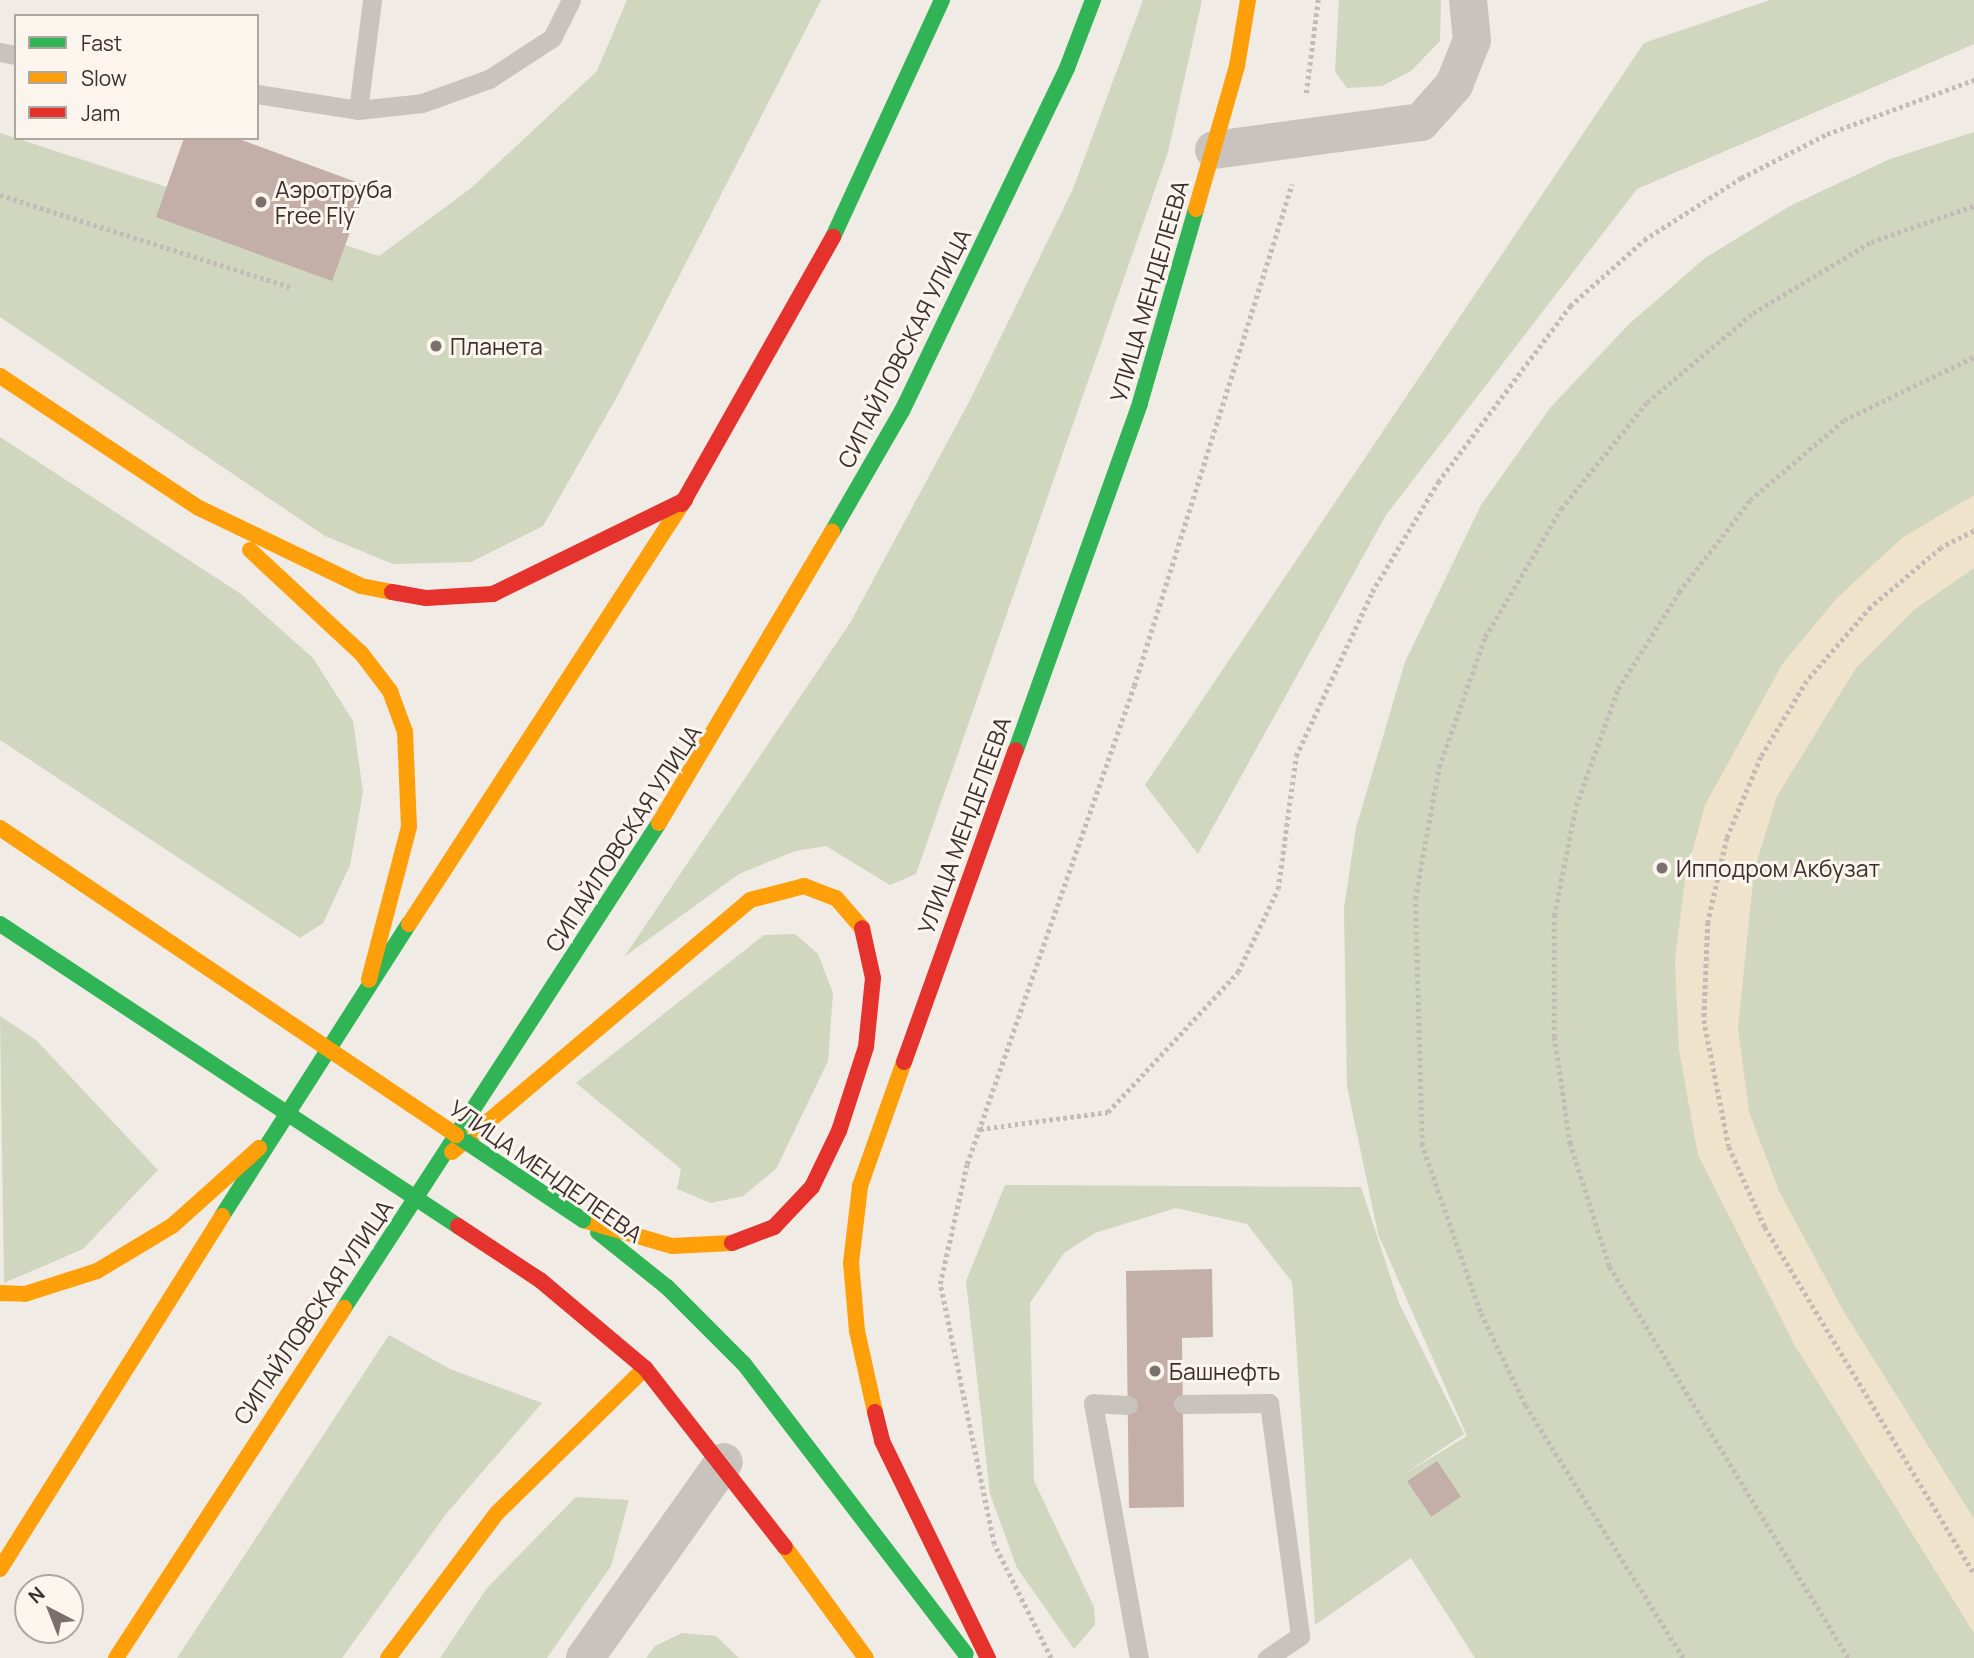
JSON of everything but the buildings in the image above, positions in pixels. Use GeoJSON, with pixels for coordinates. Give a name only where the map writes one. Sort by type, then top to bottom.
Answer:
{"type":"FeatureCollection","features":[{"type":"Feature","properties":{"kind":"main road"},"geometry":{"type":"LineString","coordinates":[[0,1569],[271,1137],[685,500],[842,220],[942,0]]}},
{"type":"Feature","properties":{"kind":"main road","name":"СИПАЙЛОВСКАЯ УЛИЦА"},"geometry":{"type":"LineString","coordinates":[[117,1658],[182,1551],[442,1160],[710,745],[902,411],[1067,68],[1093,0]]}},
{"type":"Feature","properties":{"kind":"main road","name":"УЛИЦА МЕНДЕЛЕЕВА"},"geometry":{"type":"LineString","coordinates":[[988,1658],[882,1441],[857,1331],[851,1263],[860,1186],[1140,403],[1213,150],[1248,0]]}},
{"type":"Feature","properties":{"kind":"main road"},"geometry":{"type":"LineString","coordinates":[[0,376],[110,455],[197,507],[361,586],[426,598],[493,594],[685,500]]}},
{"type":"Feature","properties":{"kind":"main road"},"geometry":{"type":"LineString","coordinates":[[197,507],[302,593],[361,653],[390,691],[405,732],[409,827],[366,992]]}},
{"type":"Feature","properties":{"kind":"main road","name":"УЛИЦА МЕНДЕЛЕЕВА"},"geometry":{"type":"LineString","coordinates":[[0,828],[583,1220],[667,1287],[744,1364],[969,1658]]}},
{"type":"Feature","properties":{"kind":"main road"},"geometry":{"type":"LineString","coordinates":[[442,1160],[750,900],[804,886],[836,898],[862,928],[873,978],[866,1047],[839,1131],[812,1187],[774,1227],[733,1242],[672,1246],[583,1220]]}},
{"type":"Feature","properties":{"kind":"main road"},"geometry":{"type":"LineString","coordinates":[[0,924],[540,1280],[645,1368],[724,1462],[866,1658]]}},
{"type":"Feature","properties":{"kind":"main road"},"geometry":{"type":"LineString","coordinates":[[0,1293],[25,1294],[97,1271],[172,1226],[271,1137]]}},
{"type":"Feature","properties":{"kind":"main road"},"geometry":{"type":"LineString","coordinates":[[388,1658],[496,1513],[645,1368]]}},
{"type":"Feature","properties":{"kind":"main road"},"geometry":{"type":"LineString","coordinates":[[140,1658],[182,1551]]}},
{"type":"Feature","properties":{"kind":"street"},"geometry":{"type":"LineString","coordinates":[[1213,150],[1421,122],[1454,85],[1472,40],[1468,0]]}},
{"type":"Feature","properties":{"kind":"street"},"geometry":{"type":"LineString","coordinates":[[585,1658],[724,1462]]}},
{"type":"Feature","properties":{"kind":"lane"},"geometry":{"type":"LineString","coordinates":[[358,110],[372,0]]}},
{"type":"Feature","properties":{"kind":"lane"},"geometry":{"type":"LineString","coordinates":[[259,94],[358,110],[422,103],[489,79],[552,38],[571,0]]}},
{"type":"Feature","properties":{"kind":"lane"},"geometry":{"type":"LineString","coordinates":[[1128,1405],[1093,1403],[1139,1658]]}},
{"type":"Feature","properties":{"kind":"lane"},"geometry":{"type":"LineString","coordinates":[[1183,1404],[1269,1403],[1300,1636],[1267,1658]]}},
{"type":"Feature","properties":{"kind":"path"},"geometry":{"type":"LineString","coordinates":[[1051,1658],[994,1544],[940,1284],[981,1129],[1134,686],[1296,170],[1318,0]]}},
{"type":"Feature","properties":{"kind":"path"},"geometry":{"type":"LineString","coordinates":[[981,1129],[1108,1112],[1238,972],[1278,889],[1296,755],[1372,592],[1438,482],[1570,306],[1644,240],[1741,178],[1826,134],[1974,80]]}},
{"type":"Feature","properties":{"kind":"path"},"geometry":{"type":"LineString","coordinates":[[0,195],[290,287]]}},
{"type":"Feature","properties":{"kind":"path"},"geometry":{"type":"LineString","coordinates":[[1683,1658],[1525,1405],[1480,1312],[1422,1145],[1415,899],[1439,767],[1485,637],[1561,509],[1647,402],[1753,313],[1860,249],[1974,206]]}},
{"type":"Feature","properties":{"kind":"path"},"geometry":{"type":"LineString","coordinates":[[1848,1658],[1609,1266],[1570,1144],[1554,1037],[1554,916],[1576,806],[1618,689],[1679,592],[1750,500],[1844,420],[1974,357]]}},
{"type":"Feature","properties":{"kind":"path"},"geometry":{"type":"LineString","coordinates":[[1974,531],[1941,548],[1871,607],[1807,681],[1762,758],[1727,838],[1711,910],[1704,1020],[1729,1147],[1765,1227],[1974,1573]]}},
{"type":"Feature","properties":{"kind":"green space"},"geometry":{"type":"Polygon","coordinates":[[[627,0],[821,0],[618,395],[543,526],[471,562],[393,564],[325,536],[0,317],[0,133],[14,138],[14,140],[22,140],[379,256],[470,189],[597,71],[627,0]]]}},
{"type":"Feature","properties":{"kind":"green space"},"geometry":{"type":"Polygon","coordinates":[[[1143,0],[1202,0],[1168,152],[916,874],[890,885],[826,846],[795,851],[739,874],[624,957],[850,623],[970,400],[1073,189],[1143,0]]]}},
{"type":"Feature","properties":{"kind":"green space"},"geometry":{"type":"Polygon","coordinates":[[[1339,0],[1441,0],[1440,41],[1411,71],[1382,86],[1347,88],[1335,72],[1339,0]]]}},
{"type":"Feature","properties":{"kind":"green space"},"geometry":{"type":"Polygon","coordinates":[[[1770,0],[1974,0],[1974,44],[1637,189],[1386,515],[1198,854],[1145,785],[1644,43],[1770,0]]]}},
{"type":"Feature","properties":{"kind":"green space","name":"Ипподром Акбузат"},"geometry":{"type":"Polygon","coordinates":[[[1974,132],[1974,1658],[1475,1658],[1411,1558],[1315,1625],[1292,1282],[1247,1224],[1176,1208],[1095,1233],[1064,1253],[1030,1303],[1034,1481],[1094,1607],[1095,1625],[1074,1649],[1017,1568],[990,1494],[966,1281],[1005,1185],[1361,1187],[1399,1303],[1464,1434],[1403,1475],[1467,1436],[1378,1234],[1347,1086],[1344,908],[1356,828],[1405,662],[1481,505],[1550,408],[1628,325],[1705,258],[1790,206],[1890,159],[1974,132]]]}},
{"type":"Feature","properties":{"kind":"green space"},"geometry":{"type":"Polygon","coordinates":[[[0,437],[241,594],[313,658],[353,721],[363,792],[350,865],[323,923],[300,938],[0,740],[0,437]]]}},
{"type":"Feature","properties":{"kind":"green space"},"geometry":{"type":"Polygon","coordinates":[[[795,934],[818,954],[833,993],[828,1061],[776,1169],[743,1196],[711,1203],[677,1189],[681,1169],[576,1083],[764,935],[795,934]]]}},
{"type":"Feature","properties":{"kind":"green space"},"geometry":{"type":"Polygon","coordinates":[[[0,1016],[36,1040],[158,1170],[83,1249],[4,1283],[0,1016]]]}},
{"type":"Feature","properties":{"kind":"green space"},"geometry":{"type":"Polygon","coordinates":[[[389,1335],[450,1369],[542,1403],[446,1514],[342,1658],[177,1658],[389,1335]]]}},
{"type":"Feature","properties":{"kind":"green space"},"geometry":{"type":"Polygon","coordinates":[[[576,1497],[629,1500],[611,1566],[547,1658],[440,1658],[487,1588],[576,1497]]]}},
{"type":"Feature","properties":{"kind":"green space"},"geometry":{"type":"Polygon","coordinates":[[[682,1633],[716,1636],[739,1658],[646,1658],[655,1646],[682,1633]]]}},
{"type":"Feature","properties":{"kind":"sand"},"geometry":{"type":"Polygon","coordinates":[[[1974,495],[1974,568],[1914,610],[1856,668],[1777,796],[1754,871],[1738,1028],[1749,1112],[1779,1191],[1844,1312],[1974,1519],[1974,1633],[1794,1344],[1698,1155],[1679,1050],[1675,961],[1685,878],[1705,805],[1783,663],[1837,598],[1902,538],[1974,495]]]}},
{"type":"Feature","properties":{"kind":"traffic: fast"},"geometry":{"type":"LineString","coordinates":[[833,237],[942,0]]}},
{"type":"Feature","properties":{"kind":"traffic: fast"},"geometry":{"type":"LineString","coordinates":[[832,532],[902,411],[1067,68],[1093,0]]}},
{"type":"Feature","properties":{"kind":"traffic: fast"},"geometry":{"type":"LineString","coordinates":[[1016,750],[1140,403],[1196,209]]}},
{"type":"Feature","properties":{"kind":"traffic: fast"},"geometry":{"type":"LineString","coordinates":[[344,1308],[659,823]]}},
{"type":"Feature","properties":{"kind":"traffic: fast"},"geometry":{"type":"LineString","coordinates":[[0,924],[458,1226]]}},
{"type":"Feature","properties":{"kind":"traffic: fast"},"geometry":{"type":"LineString","coordinates":[[222,1216],[409,924]]}},
{"type":"Feature","properties":{"kind":"traffic: fast"},"geometry":{"type":"LineString","coordinates":[[456,1135],[583,1220]]}},
{"type":"Feature","properties":{"kind":"traffic: fast"},"geometry":{"type":"LineString","coordinates":[[598,1232],[667,1287],[744,1364],[966,1654]]}},
{"type":"Feature","properties":{"kind":"traffic: slow"},"geometry":{"type":"LineString","coordinates":[[1196,209],[1237,66],[1248,0]]}},
{"type":"Feature","properties":{"kind":"traffic: slow"},"geometry":{"type":"LineString","coordinates":[[0,376],[197,507],[361,586],[392,592]]}},
{"type":"Feature","properties":{"kind":"traffic: slow"},"geometry":{"type":"LineString","coordinates":[[409,924],[682,504]]}},
{"type":"Feature","properties":{"kind":"traffic: slow"},"geometry":{"type":"LineString","coordinates":[[659,823],[832,532]]}},
{"type":"Feature","properties":{"kind":"traffic: slow"},"geometry":{"type":"LineString","coordinates":[[250,550],[361,653],[390,691],[405,732],[409,827],[369,980]]}},
{"type":"Feature","properties":{"kind":"traffic: slow"},"geometry":{"type":"LineString","coordinates":[[0,828],[456,1135]]}},
{"type":"Feature","properties":{"kind":"traffic: slow"},"geometry":{"type":"LineString","coordinates":[[452,1152],[750,900],[804,886],[836,898],[862,928]]}},
{"type":"Feature","properties":{"kind":"traffic: slow"},"geometry":{"type":"LineString","coordinates":[[875,1412],[857,1331],[851,1263],[860,1186],[904,1062]]}},
{"type":"Feature","properties":{"kind":"traffic: slow"},"geometry":{"type":"LineString","coordinates":[[0,1293],[25,1294],[97,1271],[172,1226],[259,1148]]}},
{"type":"Feature","properties":{"kind":"traffic: slow"},"geometry":{"type":"LineString","coordinates":[[0,1569],[222,1216]]}},
{"type":"Feature","properties":{"kind":"traffic: slow"},"geometry":{"type":"LineString","coordinates":[[583,1220],[672,1246],[732,1243]]}},
{"type":"Feature","properties":{"kind":"traffic: slow"},"geometry":{"type":"LineString","coordinates":[[116,1658],[344,1308]]}},
{"type":"Feature","properties":{"kind":"traffic: slow"},"geometry":{"type":"LineString","coordinates":[[388,1658],[497,1513],[645,1368]]}},
{"type":"Feature","properties":{"kind":"traffic: slow"},"geometry":{"type":"LineString","coordinates":[[785,1547],[866,1658]]}},
{"type":"Feature","properties":{"kind":"traffic: jam"},"geometry":{"type":"LineString","coordinates":[[682,504],[833,237]]}},
{"type":"Feature","properties":{"kind":"traffic: jam"},"geometry":{"type":"LineString","coordinates":[[392,592],[426,598],[493,594],[685,500]]}},
{"type":"Feature","properties":{"kind":"traffic: jam"},"geometry":{"type":"LineString","coordinates":[[904,1062],[1016,750]]}},
{"type":"Feature","properties":{"kind":"traffic: jam"},"geometry":{"type":"LineString","coordinates":[[732,1243],[774,1227],[812,1187],[839,1131],[866,1047],[873,978],[862,928]]}},
{"type":"Feature","properties":{"kind":"traffic: jam"},"geometry":{"type":"LineString","coordinates":[[458,1226],[540,1280]]}},
{"type":"Feature","properties":{"kind":"traffic: jam"},"geometry":{"type":"LineString","coordinates":[[540,1280],[645,1368],[785,1547]]}},
{"type":"Feature","properties":{"kind":"traffic: jam"},"geometry":{"type":"LineString","coordinates":[[875,1412],[882,1441],[988,1658]]}},
{"type":"Feature","properties":{"kind":"place","name":"Аэротруба Free Fly"},"geometry":{"type":"Point","coordinates":[261,202]}},
{"type":"Feature","properties":{"kind":"place","name":"Планета"},"geometry":{"type":"Point","coordinates":[436,346]}},
{"type":"Feature","properties":{"kind":"place","name":"Ипподром Акбузат"},"geometry":{"type":"Point","coordinates":[1662,868]}},
{"type":"Feature","properties":{"kind":"place","name":"Башнефть"},"geometry":{"type":"Point","coordinates":[1155,1371]}}]}
